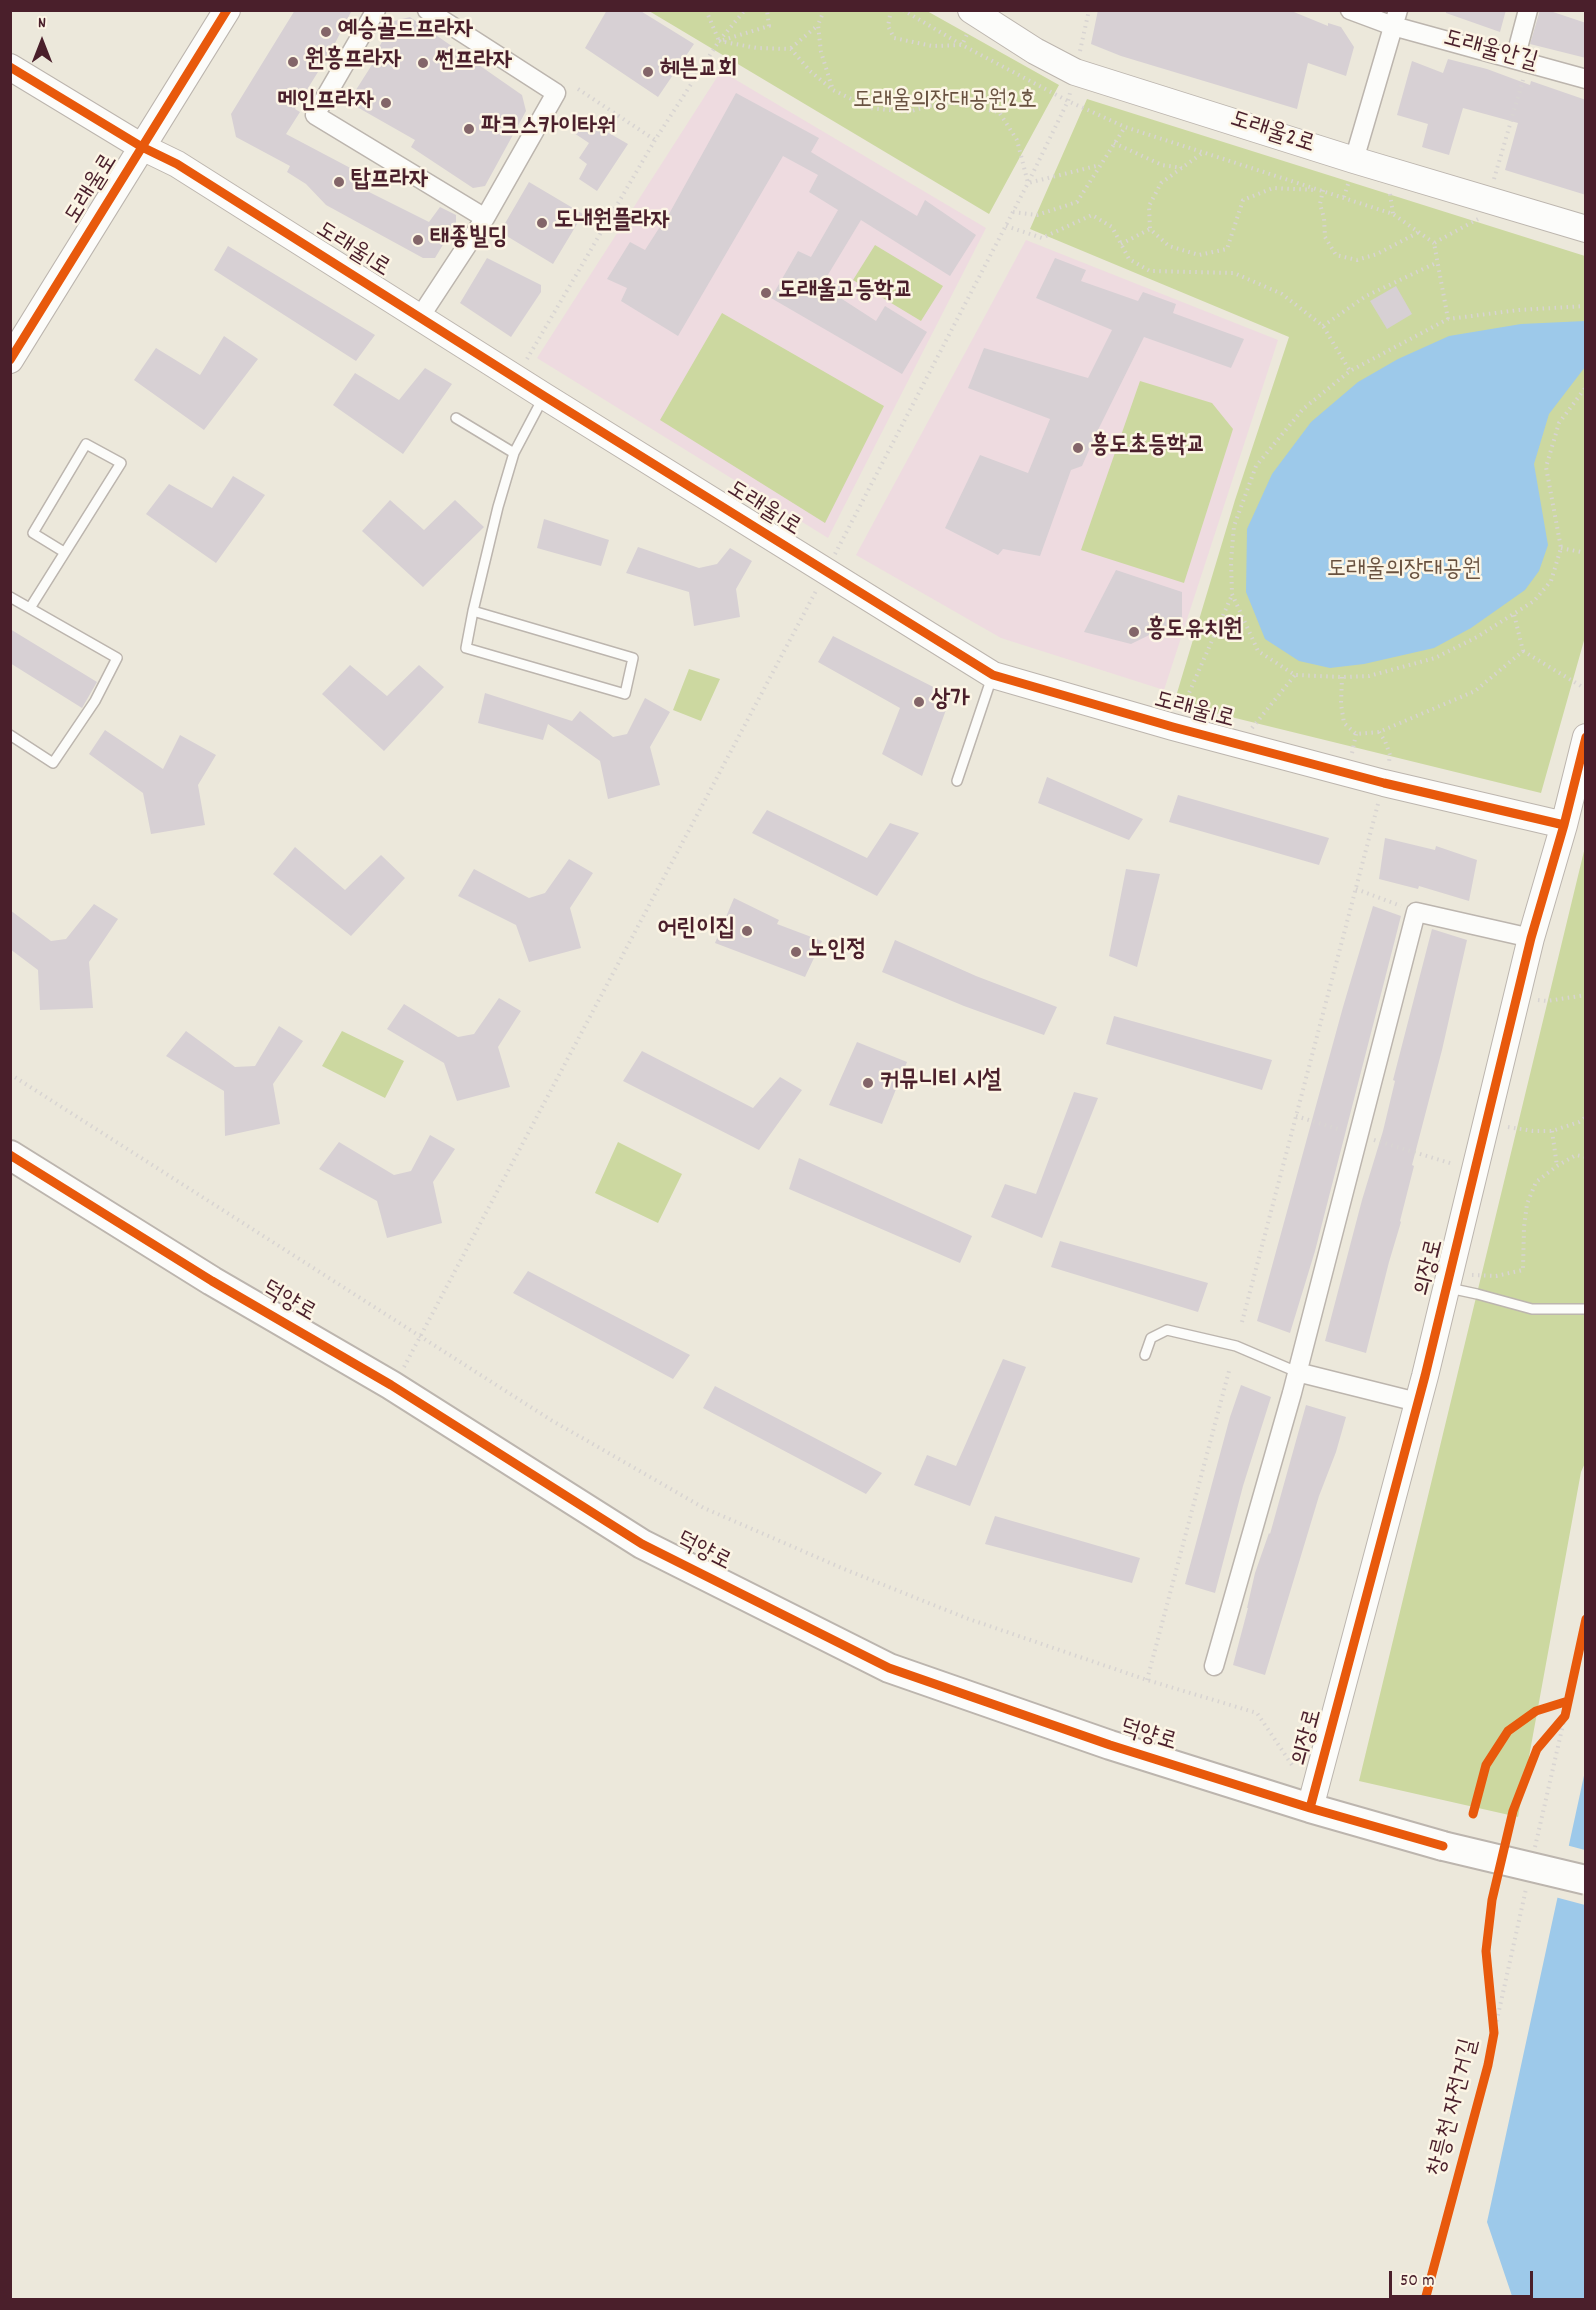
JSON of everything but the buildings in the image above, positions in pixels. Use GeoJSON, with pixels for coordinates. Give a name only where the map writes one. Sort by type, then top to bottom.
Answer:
{"type":"FeatureCollection","features":[{"type":"Feature","properties":{"kind":"main road","name":"덕양로"},"geometry":{"type":"LineString","coordinates":[[10,1155],[212,1281],[391,1385],[642,1544],[889,1668],[1110,1745],[1310,1808],[1443,1846],[1586,1880]]}},
{"type":"Feature","properties":{"kind":"street","name":"도래울로"},"geometry":{"type":"LineString","coordinates":[[10,360],[227,10]]}},
{"type":"Feature","properties":{"kind":"street"},"geometry":{"type":"LineString","coordinates":[[376,10],[315,115],[484,218]]}},
{"type":"Feature","properties":{"kind":"street"},"geometry":{"type":"LineString","coordinates":[[420,317],[484,218],[556,93],[427,10]]}},
{"type":"Feature","properties":{"kind":"street","name":"도래울안길"},"geometry":{"type":"LineString","coordinates":[[1350,10],[1395,18],[1521,61],[1586,79]]}},
{"type":"Feature","properties":{"kind":"street"},"geometry":{"type":"LineString","coordinates":[[1521,61],[1528,10]]}},
{"type":"Feature","properties":{"kind":"street","name":"도래울2로"},"geometry":{"type":"LineString","coordinates":[[974,16],[1075,72],[1352,169],[1586,229]]}},
{"type":"Feature","properties":{"kind":"street"},"geometry":{"type":"LineString","coordinates":[[1352,169],[1395,18]]}},
{"type":"Feature","properties":{"kind":"street","name":"도래울1로"},"geometry":{"type":"LineString","coordinates":[[10,67],[142,147],[177,164],[544,396],[993,675],[1173,728],[1384,783],[1564,825]]}},
{"type":"Feature","properties":{"kind":"street","name":"의장로"},"geometry":{"type":"LineString","coordinates":[[1310,1808],[1447,1288],[1531,938],[1564,825],[1586,737]]}},
{"type":"Feature","properties":{"kind":"street"},"geometry":{"type":"LineString","coordinates":[[1214,1666],[1297,1372],[1416,912],[1531,938]]}},
{"type":"Feature","properties":{"kind":"street"},"geometry":{"type":"LineString","coordinates":[[1297,1372],[1417,1402]]}},
{"type":"Feature","properties":{"kind":"lane"},"geometry":{"type":"LineString","coordinates":[[473,611],[633,658],[625,694],[466,648],[473,611],[498,507],[514,453],[544,396]]}},
{"type":"Feature","properties":{"kind":"lane"},"geometry":{"type":"LineString","coordinates":[[456,418],[514,453]]}},
{"type":"Feature","properties":{"kind":"lane"},"geometry":{"type":"LineString","coordinates":[[30,608],[121,463],[86,444],[33,533],[64,552]]}},
{"type":"Feature","properties":{"kind":"lane"},"geometry":{"type":"LineString","coordinates":[[10,597],[117,658],[95,701],[52,763],[10,735]]}},
{"type":"Feature","properties":{"kind":"lane"},"geometry":{"type":"LineString","coordinates":[[957,781],[993,675]]}},
{"type":"Feature","properties":{"kind":"lane"},"geometry":{"type":"LineString","coordinates":[[1447,1288],[1478,1293],[1532,1309],[1586,1309]]}},
{"type":"Feature","properties":{"kind":"lane"},"geometry":{"type":"LineString","coordinates":[[1145,1355],[1151,1338],[1167,1330],[1236,1346],[1297,1372]]}},
{"type":"Feature","properties":{"kind":"path"},"geometry":{"type":"LineString","coordinates":[[706,10],[719,41]]}},
{"type":"Feature","properties":{"kind":"path"},"geometry":{"type":"LineString","coordinates":[[527,359],[655,140],[719,41],[745,10]]}},
{"type":"Feature","properties":{"kind":"path"},"geometry":{"type":"LineString","coordinates":[[719,41],[769,26],[767,10]]}},
{"type":"Feature","properties":{"kind":"path"},"geometry":{"type":"LineString","coordinates":[[719,41],[757,48],[791,49],[818,25],[824,10]]}},
{"type":"Feature","properties":{"kind":"path"},"geometry":{"type":"LineString","coordinates":[[891,10],[888,26],[894,38],[932,46],[962,45]]}},
{"type":"Feature","properties":{"kind":"path"},"geometry":{"type":"LineString","coordinates":[[903,10],[962,45],[1068,101],[1125,128],[1393,214],[1434,243],[1448,319]]}},
{"type":"Feature","properties":{"kind":"path"},"geometry":{"type":"LineString","coordinates":[[1079,54],[1089,10]]}},
{"type":"Feature","properties":{"kind":"path"},"geometry":{"type":"LineString","coordinates":[[962,45],[974,16]]}},
{"type":"Feature","properties":{"kind":"path"},"geometry":{"type":"LineString","coordinates":[[818,25],[821,52],[833,90]]}},
{"type":"Feature","properties":{"kind":"path"},"geometry":{"type":"LineString","coordinates":[[791,49],[810,72],[833,90],[870,108],[907,112],[945,102],[999,112],[1017,140],[1028,183]]}},
{"type":"Feature","properties":{"kind":"path"},"geometry":{"type":"LineString","coordinates":[[1493,181],[1521,61]]}},
{"type":"Feature","properties":{"kind":"path"},"geometry":{"type":"LineString","coordinates":[[833,557],[1028,183],[1068,101],[1071,87]]}},
{"type":"Feature","properties":{"kind":"path"},"geometry":{"type":"LineString","coordinates":[[578,89],[655,140]]}},
{"type":"Feature","properties":{"kind":"path"},"geometry":{"type":"LineString","coordinates":[[1013,212],[1037,214],[1077,202],[1125,128]]}},
{"type":"Feature","properties":{"kind":"path"},"geometry":{"type":"LineString","coordinates":[[1114,143],[1162,165],[1182,168]]}},
{"type":"Feature","properties":{"kind":"path"},"geometry":{"type":"LineString","coordinates":[[1201,153],[1161,183],[1149,206],[1150,229],[1169,246],[1198,255],[1227,249],[1243,200],[1273,189],[1323,190]]}},
{"type":"Feature","properties":{"kind":"path"},"geometry":{"type":"LineString","coordinates":[[1028,183],[1100,165]]}},
{"type":"Feature","properties":{"kind":"path"},"geometry":{"type":"LineString","coordinates":[[1344,197],[1352,169]]}},
{"type":"Feature","properties":{"kind":"path"},"geometry":{"type":"LineString","coordinates":[[1323,190],[1320,204],[1326,237],[1336,255],[1357,260],[1377,254],[1419,232]]}},
{"type":"Feature","properties":{"kind":"path"},"geometry":{"type":"LineString","coordinates":[[1390,190],[1393,214]]}},
{"type":"Feature","properties":{"kind":"path"},"geometry":{"type":"LineString","coordinates":[[1006,226],[1042,238],[1092,215],[1112,227],[1130,259],[1150,271],[1234,273],[1282,294],[1323,326],[1350,371]]}},
{"type":"Feature","properties":{"kind":"path"},"geometry":{"type":"LineString","coordinates":[[1434,243],[1476,222],[1481,216]]}},
{"type":"Feature","properties":{"kind":"path"},"geometry":{"type":"LineString","coordinates":[[1121,244],[1150,229]]}},
{"type":"Feature","properties":{"kind":"path"},"geometry":{"type":"LineString","coordinates":[[1323,326],[1366,296],[1438,262]]}},
{"type":"Feature","properties":{"kind":"path"},"geometry":{"type":"LineString","coordinates":[[1586,306],[1519,310],[1448,319],[1350,371],[1303,409],[1256,466],[1234,526],[1231,561],[1232,594],[1258,651],[1295,675],[1370,676],[1435,658],[1478,637],[1534,601],[1551,581],[1562,548],[1546,467],[1559,423],[1586,387]]}},
{"type":"Feature","properties":{"kind":"path"},"geometry":{"type":"LineString","coordinates":[[1562,548],[1586,552]]}},
{"type":"Feature","properties":{"kind":"path"},"geometry":{"type":"LineString","coordinates":[[403,1369],[817,588]]}},
{"type":"Feature","properties":{"kind":"path"},"geometry":{"type":"LineString","coordinates":[[1180,711],[1232,594]]}},
{"type":"Feature","properties":{"kind":"path"},"geometry":{"type":"LineString","coordinates":[[1514,613],[1523,651],[1581,686]]}},
{"type":"Feature","properties":{"kind":"path"},"geometry":{"type":"LineString","coordinates":[[1342,677],[1341,704],[1344,723],[1356,734],[1379,732],[1475,691],[1523,651]]}},
{"type":"Feature","properties":{"kind":"path"},"geometry":{"type":"LineString","coordinates":[[1251,729],[1295,675]]}},
{"type":"Feature","properties":{"kind":"path"},"geometry":{"type":"LineString","coordinates":[[1379,732],[1390,755],[1389,762]]}},
{"type":"Feature","properties":{"kind":"path"},"geometry":{"type":"LineString","coordinates":[[1352,753],[1356,734]]}},
{"type":"Feature","properties":{"kind":"path"},"geometry":{"type":"LineString","coordinates":[[1242,1322],[1379,804]]}},
{"type":"Feature","properties":{"kind":"path"},"geometry":{"type":"LineString","coordinates":[[1356,889],[1416,912]]}},
{"type":"Feature","properties":{"kind":"path"},"geometry":{"type":"LineString","coordinates":[[1538,1000],[1547,1001],[1586,994]]}},
{"type":"Feature","properties":{"kind":"path"},"geometry":{"type":"LineString","coordinates":[[10,1074],[551,1420],[704,1508],[844,1569],[966,1618],[1147,1680],[1257,1713],[1294,1768]]}},
{"type":"Feature","properties":{"kind":"path"},"geometry":{"type":"LineString","coordinates":[[1296,1116],[1342,1130]]}},
{"type":"Feature","properties":{"kind":"path"},"geometry":{"type":"LineString","coordinates":[[1508,1126],[1533,1131],[1552,1131],[1579,1122],[1586,1117]]}},
{"type":"Feature","properties":{"kind":"path"},"geometry":{"type":"LineString","coordinates":[[1552,1131],[1557,1166]]}},
{"type":"Feature","properties":{"kind":"path"},"geometry":{"type":"LineString","coordinates":[[1372,1139],[1453,1164]]}},
{"type":"Feature","properties":{"kind":"path"},"geometry":{"type":"LineString","coordinates":[[1471,1275],[1496,1276],[1523,1270],[1527,1204],[1536,1182],[1576,1155],[1586,1157]]}},
{"type":"Feature","properties":{"kind":"path"},"geometry":{"type":"LineString","coordinates":[[1147,1680],[1229,1371]]}},
{"type":"Feature","properties":{"kind":"path"},"geometry":{"type":"LineString","coordinates":[[1551,1732],[1565,1716],[1567,1708]]}},
{"type":"Feature","properties":{"kind":"shaded area","name":"도래울고등학교"},"geometry":{"type":"Polygon","coordinates":[[[721,71],[986,228],[828,538],[537,358],[721,71]]]}},
{"type":"Feature","properties":{"kind":"shaded area","name":"흥도초등학교"},"geometry":{"type":"Polygon","coordinates":[[[1026,240],[1278,340],[1164,690],[1001,638],[856,555],[1026,240]]]}},
{"type":"Feature","properties":{"kind":"green space","name":"도래울의장대공원2호"},"geometry":{"type":"Polygon","coordinates":[[[649,11],[927,11],[1059,85],[989,214],[649,11]]]}},
{"type":"Feature","properties":{"kind":"green space","name":"도래울의장대공원"},"geometry":{"type":"Polygon","coordinates":[[[1087,99],[1585,256],[1585,637],[1541,793],[1174,703],[1235,500],[1289,337],[1030,229],[1087,99]]]}},
{"type":"Feature","properties":{"kind":"green space"},"geometry":{"type":"Polygon","coordinates":[[[875,245],[943,286],[921,321],[853,280],[875,245]]]}},
{"type":"Feature","properties":{"kind":"green space"},"geometry":{"type":"Polygon","coordinates":[[[722,313],[884,406],[825,523],[660,420],[722,313]]]}},
{"type":"Feature","properties":{"kind":"green space"},"geometry":{"type":"Polygon","coordinates":[[[1140,381],[1212,403],[1233,429],[1184,583],[1081,550],[1140,381]]]}},
{"type":"Feature","properties":{"kind":"green space"},"geometry":{"type":"Polygon","coordinates":[[[689,669],[720,679],[701,721],[673,710],[689,669]]]}},
{"type":"Feature","properties":{"kind":"green space"},"geometry":{"type":"Polygon","coordinates":[[[1585,847],[1585,1463],[1581,1472],[1518,1817],[1359,1781],[1585,847]]]}},
{"type":"Feature","properties":{"kind":"green space"},"geometry":{"type":"Polygon","coordinates":[[[342,1031],[404,1061],[385,1098],[322,1066],[342,1031]]]}},
{"type":"Feature","properties":{"kind":"green space"},"geometry":{"type":"Polygon","coordinates":[[[618,1142],[682,1174],[658,1223],[595,1193],[618,1142]]]}},
{"type":"Feature","properties":{"kind":"water"},"geometry":{"type":"Polygon","coordinates":[[[1585,321],[1585,367],[1549,414],[1534,464],[1548,545],[1539,571],[1525,590],[1471,628],[1434,648],[1364,664],[1330,668],[1299,661],[1265,639],[1246,592],[1247,529],[1272,474],[1311,422],[1358,382],[1398,359],[1449,336],[1521,324],[1585,321]]]}},
{"type":"Feature","properties":{"kind":"water"},"geometry":{"type":"Polygon","coordinates":[[[1585,1771],[1585,2299],[1513,2299],[1487,2222],[1585,1771]]]}},
{"type":"Feature","properties":{"kind":"pier"},"geometry":{"type":"Polygon","coordinates":[[[1566,1845],[1585,1850],[1585,1905],[1555,1897],[1566,1845]]]}},
{"type":"Feature","properties":{"kind":"cycle path"},"geometry":{"type":"LineString","coordinates":[[10,360],[227,10]]}},
{"type":"Feature","properties":{"kind":"cycle path"},"geometry":{"type":"LineString","coordinates":[[10,67],[142,147],[177,164],[544,396],[993,675],[1173,727],[1384,783],[1564,825]]}},
{"type":"Feature","properties":{"kind":"cycle path"},"geometry":{"type":"LineString","coordinates":[[1310,1808],[1425,1376],[1531,938],[1564,825],[1586,737]]}},
{"type":"Feature","properties":{"kind":"cycle path"},"geometry":{"type":"LineString","coordinates":[[10,1155],[212,1281],[391,1385],[642,1544],[889,1668],[1110,1745],[1310,1808],[1443,1846]]}},
{"type":"Feature","properties":{"kind":"cycle path","name":"창릉천 자전거길"},"geometry":{"type":"LineString","coordinates":[[1425,2300],[1488,2065],[1494,2033],[1486,1951],[1492,1900],[1513,1811],[1537,1749],[1565,1716],[1586,1619]]}},
{"type":"Feature","properties":{"kind":"cycle path"},"geometry":{"type":"LineString","coordinates":[[1473,1814],[1486,1765],[1508,1731],[1536,1711],[1568,1701]]}},
{"type":"Feature","properties":{"kind":"place","name":"예승골드프라자"},"geometry":{"type":"Point","coordinates":[326,32]}},
{"type":"Feature","properties":{"kind":"place","name":"원흥프라자"},"geometry":{"type":"Point","coordinates":[293,62]}},
{"type":"Feature","properties":{"kind":"place","name":"썬프라자"},"geometry":{"type":"Point","coordinates":[423,63]}},
{"type":"Feature","properties":{"kind":"place","name":"헤븐교회"},"geometry":{"type":"Point","coordinates":[648,72]}},
{"type":"Feature","properties":{"kind":"place","name":"메인프라자"},"geometry":{"type":"Point","coordinates":[386,103]}},
{"type":"Feature","properties":{"kind":"place","name":"파크스카이타워"},"geometry":{"type":"Point","coordinates":[469,129]}},
{"type":"Feature","properties":{"kind":"place","name":"탑프라자"},"geometry":{"type":"Point","coordinates":[339,182]}},
{"type":"Feature","properties":{"kind":"place","name":"도내원플라자"},"geometry":{"type":"Point","coordinates":[542,223]}},
{"type":"Feature","properties":{"kind":"place","name":"태종빌딩"},"geometry":{"type":"Point","coordinates":[418,240]}},
{"type":"Feature","properties":{"kind":"place","name":"도래울고등학교"},"geometry":{"type":"Point","coordinates":[766,293]}},
{"type":"Feature","properties":{"kind":"place","name":"흥도초등학교"},"geometry":{"type":"Point","coordinates":[1078,448]}},
{"type":"Feature","properties":{"kind":"place","name":"흥도유치원"},"geometry":{"type":"Point","coordinates":[1134,632]}},
{"type":"Feature","properties":{"kind":"place","name":"상가"},"geometry":{"type":"Point","coordinates":[919,702]}},
{"type":"Feature","properties":{"kind":"place","name":"어린이집"},"geometry":{"type":"Point","coordinates":[747,931]}},
{"type":"Feature","properties":{"kind":"place","name":"노인정"},"geometry":{"type":"Point","coordinates":[796,952]}},
{"type":"Feature","properties":{"kind":"place","name":"커뮤니티 시설"},"geometry":{"type":"Point","coordinates":[868,1083]}}]}
